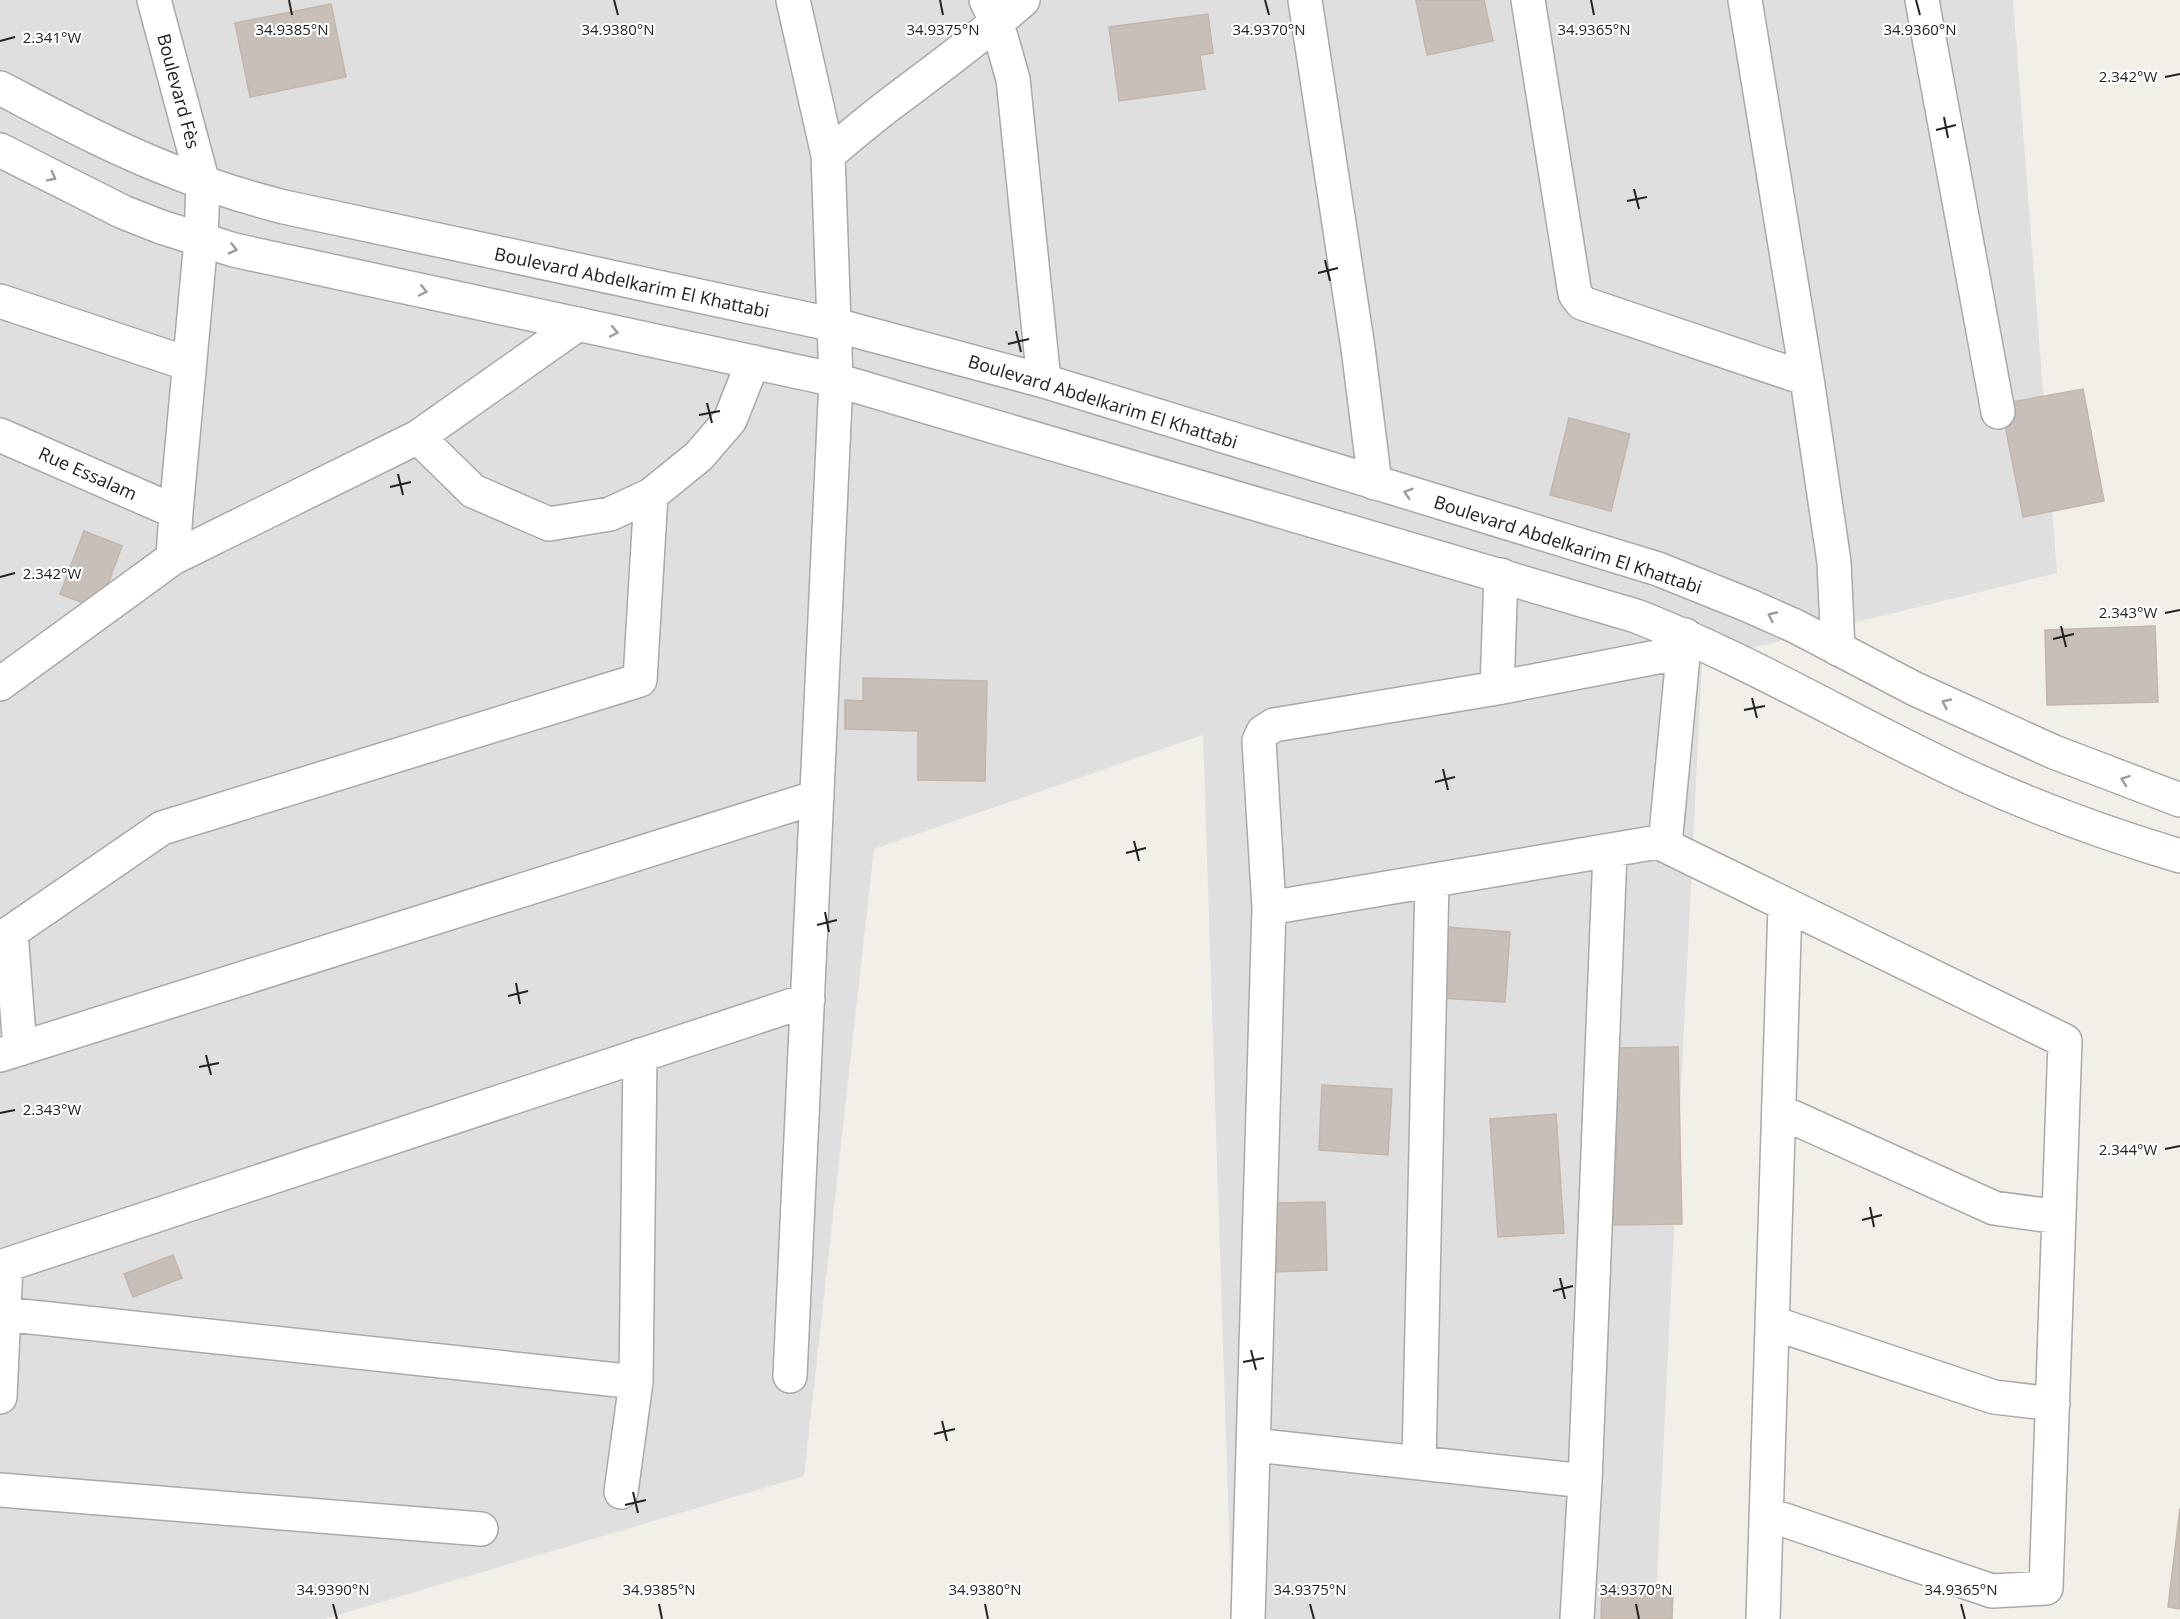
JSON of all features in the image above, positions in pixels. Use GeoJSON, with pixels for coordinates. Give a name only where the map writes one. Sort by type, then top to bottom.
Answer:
{"type":"FeatureCollection","features":[{"type":"Feature","properties":{"kind":"street","name":"Boulevard Fès"},"geometry":{"type":"LineString","coordinates":[[154,0],[203,183],[201,240],[173,558]]}},
{"type":"Feature","properties":{"kind":"street"},"geometry":{"type":"LineString","coordinates":[[790,1376],[836,380],[828,155],[793,0]]}},
{"type":"Feature","properties":{"kind":"street"},"geometry":{"type":"LineString","coordinates":[[828,155],[889,105],[934,73],[992,11],[1023,0]]}},
{"type":"Feature","properties":{"kind":"street"},"geometry":{"type":"LineString","coordinates":[[1305,0],[1358,348],[1375,483]]}},
{"type":"Feature","properties":{"kind":"street"},"geometry":{"type":"LineString","coordinates":[[1528,0],[1577,300],[1807,379]]}},
{"type":"Feature","properties":{"kind":"street"},"geometry":{"type":"LineString","coordinates":[[1745,0],[1807,379],[1834,562],[1838,649]]}},
{"type":"Feature","properties":{"kind":"street"},"geometry":{"type":"LineString","coordinates":[[1923,0],[1998,412]]}},
{"type":"Feature","properties":{"kind":"street"},"geometry":{"type":"LineString","coordinates":[[992,11],[1013,79],[1044,381]]}},
{"type":"Feature","properties":{"kind":"street","name":"Boulevard Abdelkarim El Khattabi"},"geometry":{"type":"LineString","coordinates":[[0,88],[110,144],[171,171],[284,207],[835,325],[1044,381],[1658,569],[1750,606],[1915,689],[2043,748],[2180,800]]}},
{"type":"Feature","properties":{"kind":"street"},"geometry":{"type":"LineString","coordinates":[[0,150],[123,212],[234,250],[836,380],[1636,616],[1684,644],[1973,779],[2062,815],[2180,856]]}},
{"type":"Feature","properties":{"kind":"street"},"geometry":{"type":"LineString","coordinates":[[0,301],[189,364]]}},
{"type":"Feature","properties":{"kind":"street"},"geometry":{"type":"LineString","coordinates":[[0,684],[173,558],[418,437],[578,324]]}},
{"type":"Feature","properties":{"kind":"street"},"geometry":{"type":"LineString","coordinates":[[418,437],[473,491],[549,524],[610,514],[651,495],[699,456],[730,420],[753,362]]}},
{"type":"Feature","properties":{"kind":"street","name":"Rue Essalam"},"geometry":{"type":"LineString","coordinates":[[0,435],[176,512]]}},
{"type":"Feature","properties":{"kind":"street"},"geometry":{"type":"LineString","coordinates":[[651,495],[640,680],[162,828],[11,932],[10,1052],[817,797]]}},
{"type":"Feature","properties":{"kind":"street"},"geometry":{"type":"LineString","coordinates":[[1497,688],[1501,575]]}},
{"type":"Feature","properties":{"kind":"street"},"geometry":{"type":"LineString","coordinates":[[1248,1619],[1269,908],[1259,741],[1263,732],[1274,725],[1497,688],[1684,644]]}},
{"type":"Feature","properties":{"kind":"street"},"geometry":{"type":"LineString","coordinates":[[1269,908],[1610,852],[1658,842],[1666,834],[1667,828],[1684,644]]}},
{"type":"Feature","properties":{"kind":"street"},"geometry":{"type":"LineString","coordinates":[[1658,842],[2065,1041],[2046,1588],[1992,1591],[1767,1514]]}},
{"type":"Feature","properties":{"kind":"street"},"geometry":{"type":"LineString","coordinates":[[1577,1619],[1585,1481],[1610,852]]}},
{"type":"Feature","properties":{"kind":"street"},"geometry":{"type":"LineString","coordinates":[[1419,1462],[1432,881]]}},
{"type":"Feature","properties":{"kind":"street"},"geometry":{"type":"LineString","coordinates":[[1763,1619],[1785,905]]}},
{"type":"Feature","properties":{"kind":"street"},"geometry":{"type":"LineString","coordinates":[[0,1397],[6,1265],[808,999]]}},
{"type":"Feature","properties":{"kind":"street"},"geometry":{"type":"LineString","coordinates":[[621,1492],[636,1382],[640,1056]]}},
{"type":"Feature","properties":{"kind":"street"},"geometry":{"type":"LineString","coordinates":[[1779,1112],[1994,1208],[2059,1217]]}},
{"type":"Feature","properties":{"kind":"street"},"geometry":{"type":"LineString","coordinates":[[3,1314],[636,1382]]}},
{"type":"Feature","properties":{"kind":"street"},"geometry":{"type":"LineString","coordinates":[[1773,1323],[1994,1397],[2053,1404]]}},
{"type":"Feature","properties":{"kind":"street"},"geometry":{"type":"LineString","coordinates":[[1254,1445],[1585,1481]]}},
{"type":"Feature","properties":{"kind":"street"},"geometry":{"type":"LineString","coordinates":[[0,1490],[481,1529]]}},
{"type":"Feature","properties":{"kind":"shaded area"},"geometry":{"type":"Polygon","coordinates":[[[0,0],[2013,0],[2057,573],[1702,660],[1655,1619],[1232,1619],[1203,735],[874,849],[804,1476],[325,1619],[0,1619],[0,0]]]}},
{"type":"Feature","properties":{"kind":"building"},"geometry":{"type":"Polygon","coordinates":[[[1416,0],[1484,0],[1493,41],[1427,55],[1416,0]]]}},
{"type":"Feature","properties":{"kind":"building"},"geometry":{"type":"Polygon","coordinates":[[[331,4],[346,77],[250,97],[235,23],[331,4]]]}},
{"type":"Feature","properties":{"kind":"building"},"geometry":{"type":"Polygon","coordinates":[[[1208,14],[1213,53],[1200,55],[1205,89],[1119,101],[1109,27],[1208,14]]]}},
{"type":"Feature","properties":{"kind":"building"},"geometry":{"type":"Polygon","coordinates":[[[2083,389],[2104,501],[2023,517],[2001,404],[2083,389]]]}},
{"type":"Feature","properties":{"kind":"building"},"geometry":{"type":"Polygon","coordinates":[[[1569,418],[1630,434],[1611,511],[1550,495],[1569,418]]]}},
{"type":"Feature","properties":{"kind":"building"},"geometry":{"type":"Polygon","coordinates":[[[84,531],[122,546],[99,609],[60,594],[84,531]]]}},
{"type":"Feature","properties":{"kind":"building"},"geometry":{"type":"Polygon","coordinates":[[[2155,626],[2158,702],[2047,705],[2045,630],[2155,626]]]}},
{"type":"Feature","properties":{"kind":"building"},"geometry":{"type":"Polygon","coordinates":[[[863,678],[987,681],[985,781],[918,780],[918,731],[845,729],[845,700],[863,701],[863,678]]]}},
{"type":"Feature","properties":{"kind":"building"},"geometry":{"type":"Polygon","coordinates":[[[1446,927],[1510,932],[1505,1002],[1440,998],[1446,927]]]}},
{"type":"Feature","properties":{"kind":"building"},"geometry":{"type":"Polygon","coordinates":[[[1678,1047],[1682,1224],[1611,1225],[1609,1162],[1617,1162],[1614,1048],[1678,1047]]]}},
{"type":"Feature","properties":{"kind":"building"},"geometry":{"type":"Polygon","coordinates":[[[1322,1085],[1392,1089],[1388,1155],[1319,1150],[1322,1085]]]}},
{"type":"Feature","properties":{"kind":"building"},"geometry":{"type":"Polygon","coordinates":[[[1556,1114],[1564,1233],[1498,1237],[1490,1119],[1556,1114]]]}},
{"type":"Feature","properties":{"kind":"building"},"geometry":{"type":"Polygon","coordinates":[[[1325,1202],[1327,1270],[1269,1272],[1267,1203],[1325,1202]]]}},
{"type":"Feature","properties":{"kind":"building"},"geometry":{"type":"Polygon","coordinates":[[[173,1255],[182,1278],[133,1297],[124,1274],[173,1255]]]}},
{"type":"Feature","properties":{"kind":"building"},"geometry":{"type":"Polygon","coordinates":[[[2180,1508],[2180,1609],[2168,1607],[2180,1508]]]}},
{"type":"Feature","properties":{"kind":"building"},"geometry":{"type":"Polygon","coordinates":[[[1602,1587],[1673,1589],[1672,1619],[1601,1619],[1602,1587]]]}}]}
